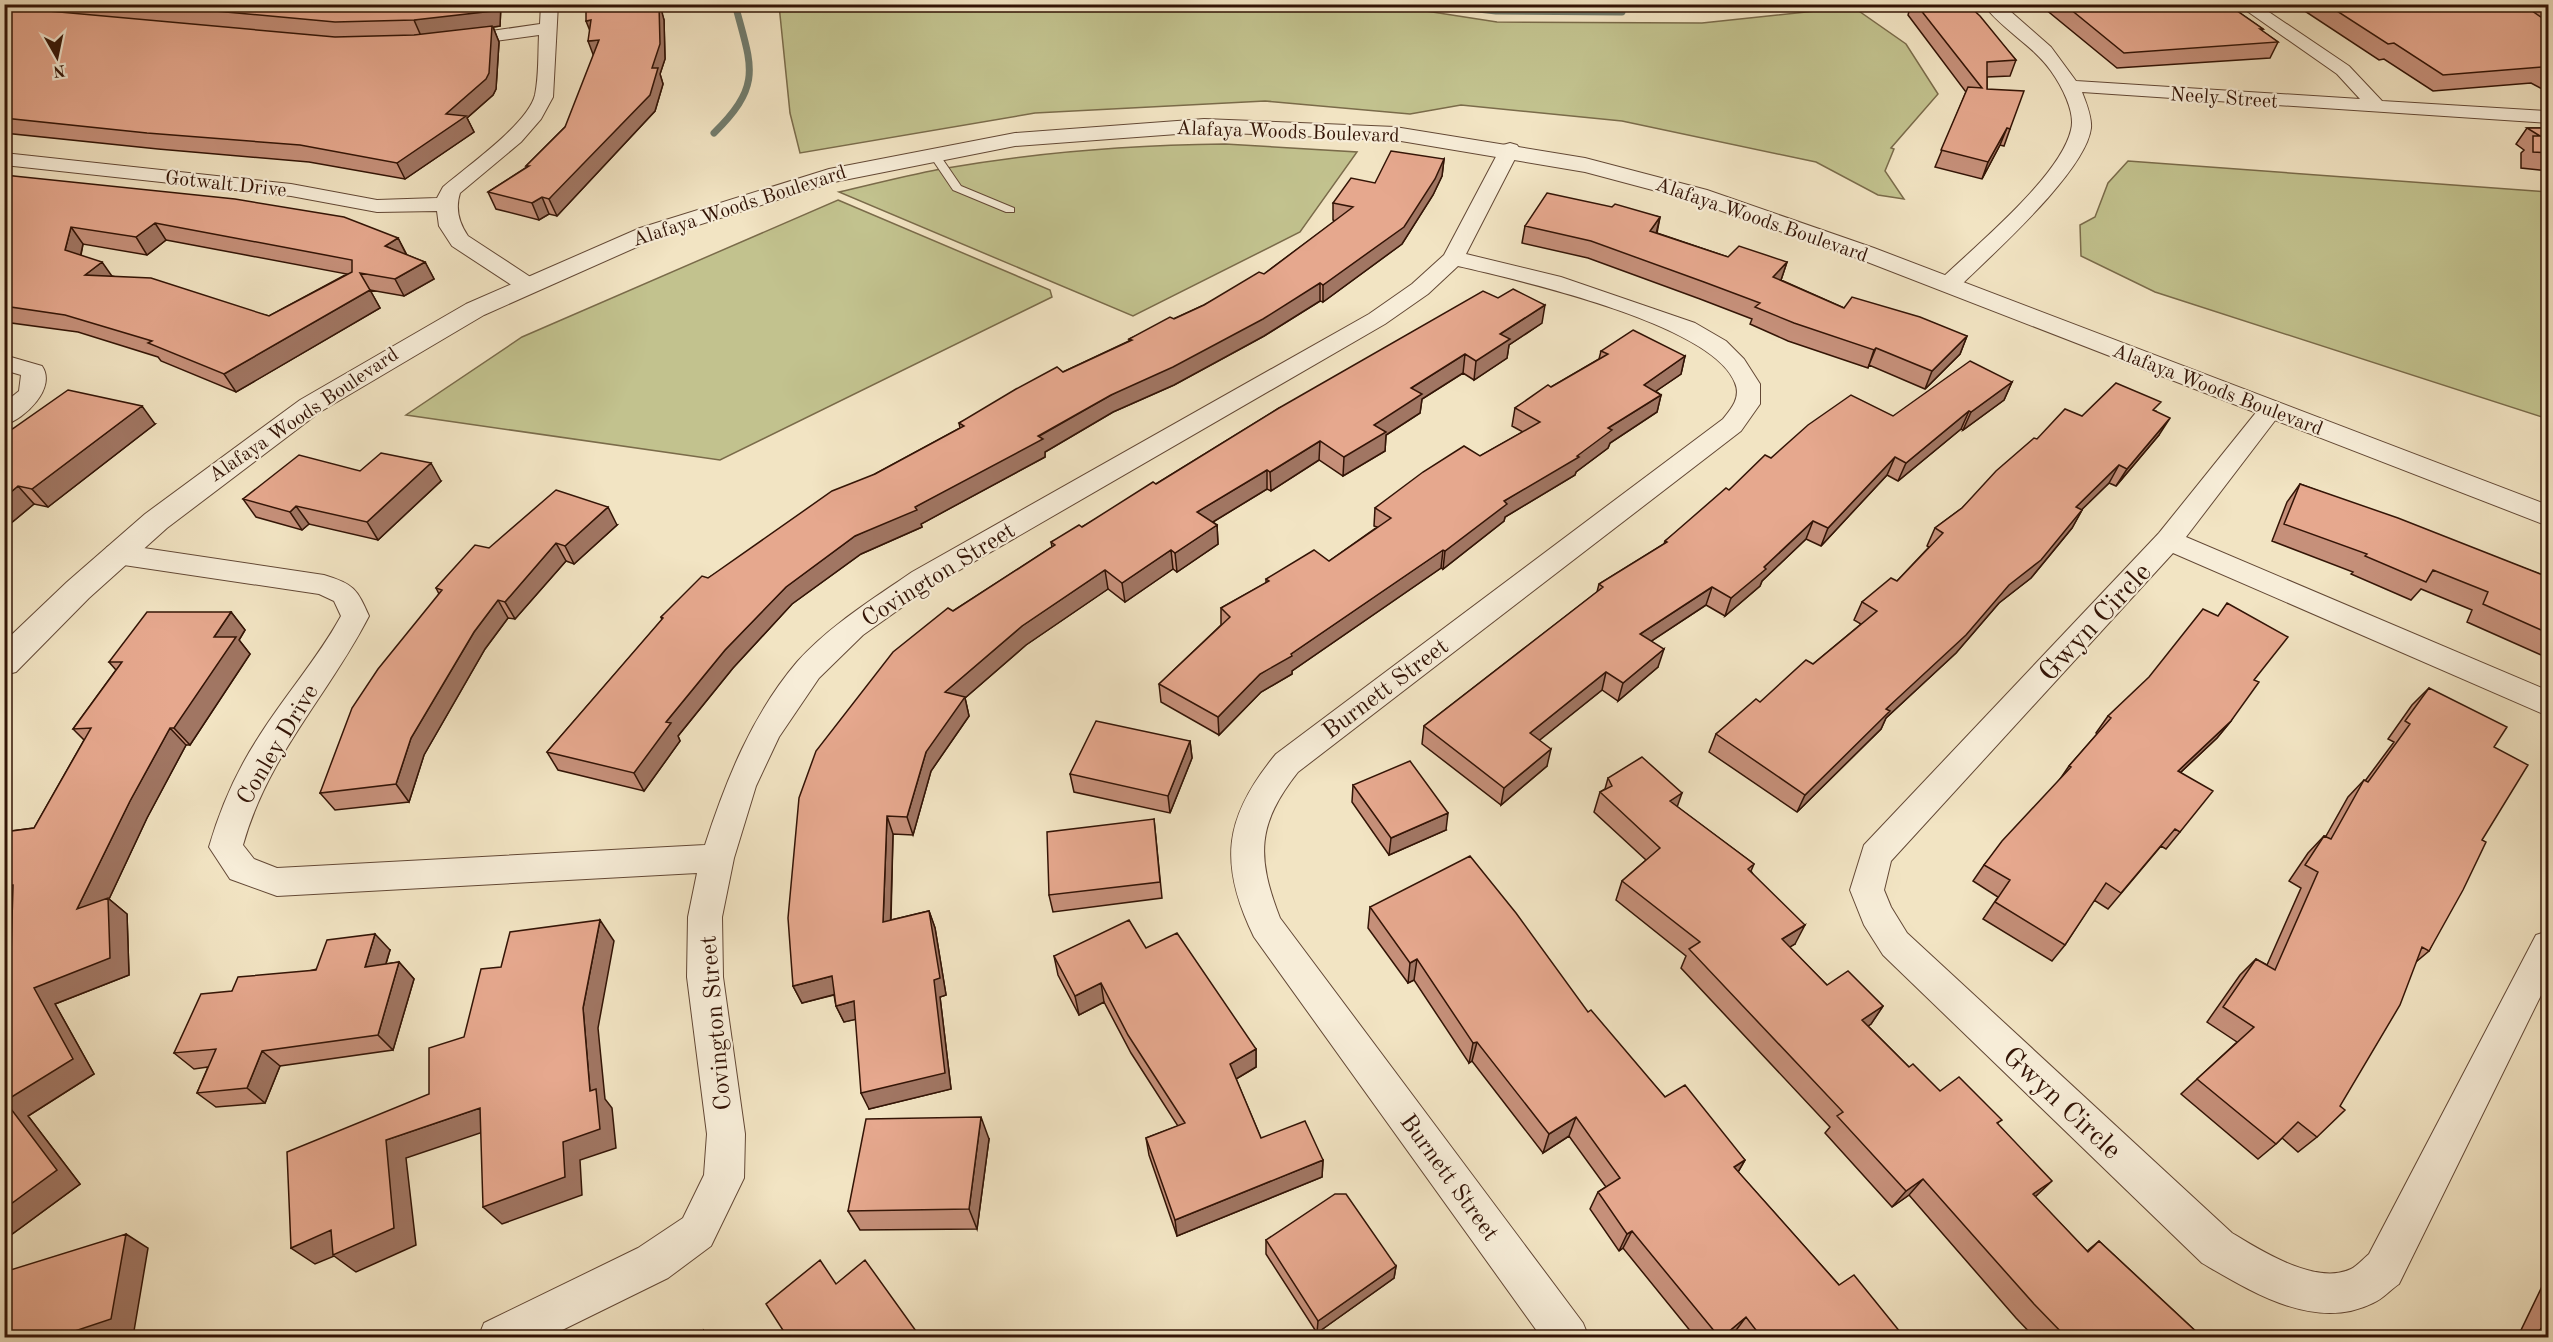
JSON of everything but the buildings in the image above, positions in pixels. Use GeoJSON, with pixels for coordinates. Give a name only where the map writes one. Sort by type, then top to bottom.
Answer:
{"type":"FeatureCollection","features":[{"type":"Feature","properties":{"kind":"street"},"geometry":{"type":"LineString","coordinates":[[524,283],[460,241],[450,226],[446,204],[450,191],[514,138],[534,116],[544,97],[550,4]]}},
{"type":"Feature","properties":{"kind":"street"},"geometry":{"type":"LineString","coordinates":[[1947,285],[2054,178],[2072,151],[2082,129],[2070,86],[2050,58],[1991,4]]}},
{"type":"Feature","properties":{"kind":"street"},"geometry":{"type":"LineString","coordinates":[[2245,4],[2343,70],[2378,107]]}},
{"type":"Feature","properties":{"kind":"street"},"geometry":{"type":"LineString","coordinates":[[443,43],[549,28]]}},
{"type":"Feature","properties":{"kind":"street","name":"Neely Street"},"geometry":{"type":"LineString","coordinates":[[2070,86],[2548,117]]}},
{"type":"Feature","properties":{"kind":"street","name":"Alafaya Woods Boulevard"},"geometry":{"type":"LineString","coordinates":[[4,663],[117,554],[202,482],[330,391],[441,326],[524,283],[638,236],[757,195],[846,170],[933,153],[1054,134],[1149,127],[1240,125],[1366,131],[1509,149],[1640,178],[1719,200],[2548,516]]}},
{"type":"Feature","properties":{"kind":"street","name":"Covington Street"},"geometry":{"type":"LineString","coordinates":[[500,1338],[652,1263],[697,1232],[724,1178],[726,1134],[705,977],[705,916],[717,858],[740,786],[766,731],[808,670],[853,628],[922,579],[1377,319],[1420,289],[1453,258],[1509,149]]}},
{"type":"Feature","properties":{"kind":"street","name":"Gotwalt Drive"},"geometry":{"type":"LineString","coordinates":[[4,159],[291,190],[376,206],[446,204]]}},
{"type":"Feature","properties":{"kind":"street","name":"Burnett Street"},"geometry":{"type":"LineString","coordinates":[[1453,258],[1553,282],[1687,328],[1718,346],[1736,364],[1748,384],[1748,404],[1731,425],[1287,763],[1261,797],[1247,839],[1250,886],[1266,926],[1568,1338]]}},
{"type":"Feature","properties":{"kind":"street"},"geometry":{"type":"LineString","coordinates":[[4,362],[33,371],[31,393],[4,417]]}},
{"type":"Feature","properties":{"kind":"street","name":"Gwyn Circle"},"geometry":{"type":"LineString","coordinates":[[2271,411],[2169,540],[1876,855],[1867,890],[1876,914],[1895,944],[2217,1248],[2261,1275],[2310,1293],[2355,1290],[2384,1269],[2548,946]]}},
{"type":"Feature","properties":{"kind":"street","name":"Gwyn Circle"},"geometry":{"type":"LineString","coordinates":[[2169,540],[2548,705]]}},
{"type":"Feature","properties":{"kind":"street","name":"Conley Drive"},"geometry":{"type":"LineString","coordinates":[[117,554],[324,585],[345,594],[355,616],[343,639],[268,748],[235,812],[226,847],[242,869],[277,882],[717,858]]}},
{"type":"Feature","properties":{"kind":"lane"},"geometry":{"type":"LineString","coordinates":[[933,153],[957,189],[1010,210]]}},
{"type":"Feature","properties":{"kind":"green space"},"geometry":{"type":"Polygon","coordinates":[[[779,5],[1387,5],[1497,22],[1702,23],[1853,7],[1906,44],[1938,94],[1891,148],[1894,149],[1885,171],[1904,199],[1878,195],[1816,162],[1622,121],[1461,105],[1410,114],[1265,101],[1035,113],[800,153],[790,113],[779,5]]]}},
{"type":"Feature","properties":{"kind":"green space"},"geometry":{"type":"Polygon","coordinates":[[[1225,144],[1357,152],[1300,232],[1133,316],[839,192],[934,170],[982,162],[1120,148],[1225,144]]]}},
{"type":"Feature","properties":{"kind":"green space"},"geometry":{"type":"Polygon","coordinates":[[[2128,161],[2548,192],[2548,419],[2155,292],[2081,256],[2080,225],[2095,217],[2108,183],[2128,161]]]}},
{"type":"Feature","properties":{"kind":"green space"},"geometry":{"type":"Polygon","coordinates":[[[838,200],[1050,290],[1052,297],[720,460],[406,415],[522,337],[838,200]]]}},
{"type":"Feature","properties":{"kind":"waterway"},"geometry":{"type":"LineString","coordinates":[[714,133],[741,101],[747,87],[749,59],[735,4]]}},
{"type":"Feature","properties":{"kind":"waterway"},"geometry":{"type":"LineString","coordinates":[[1433,4],[1496,11],[1622,12]]}}]}
